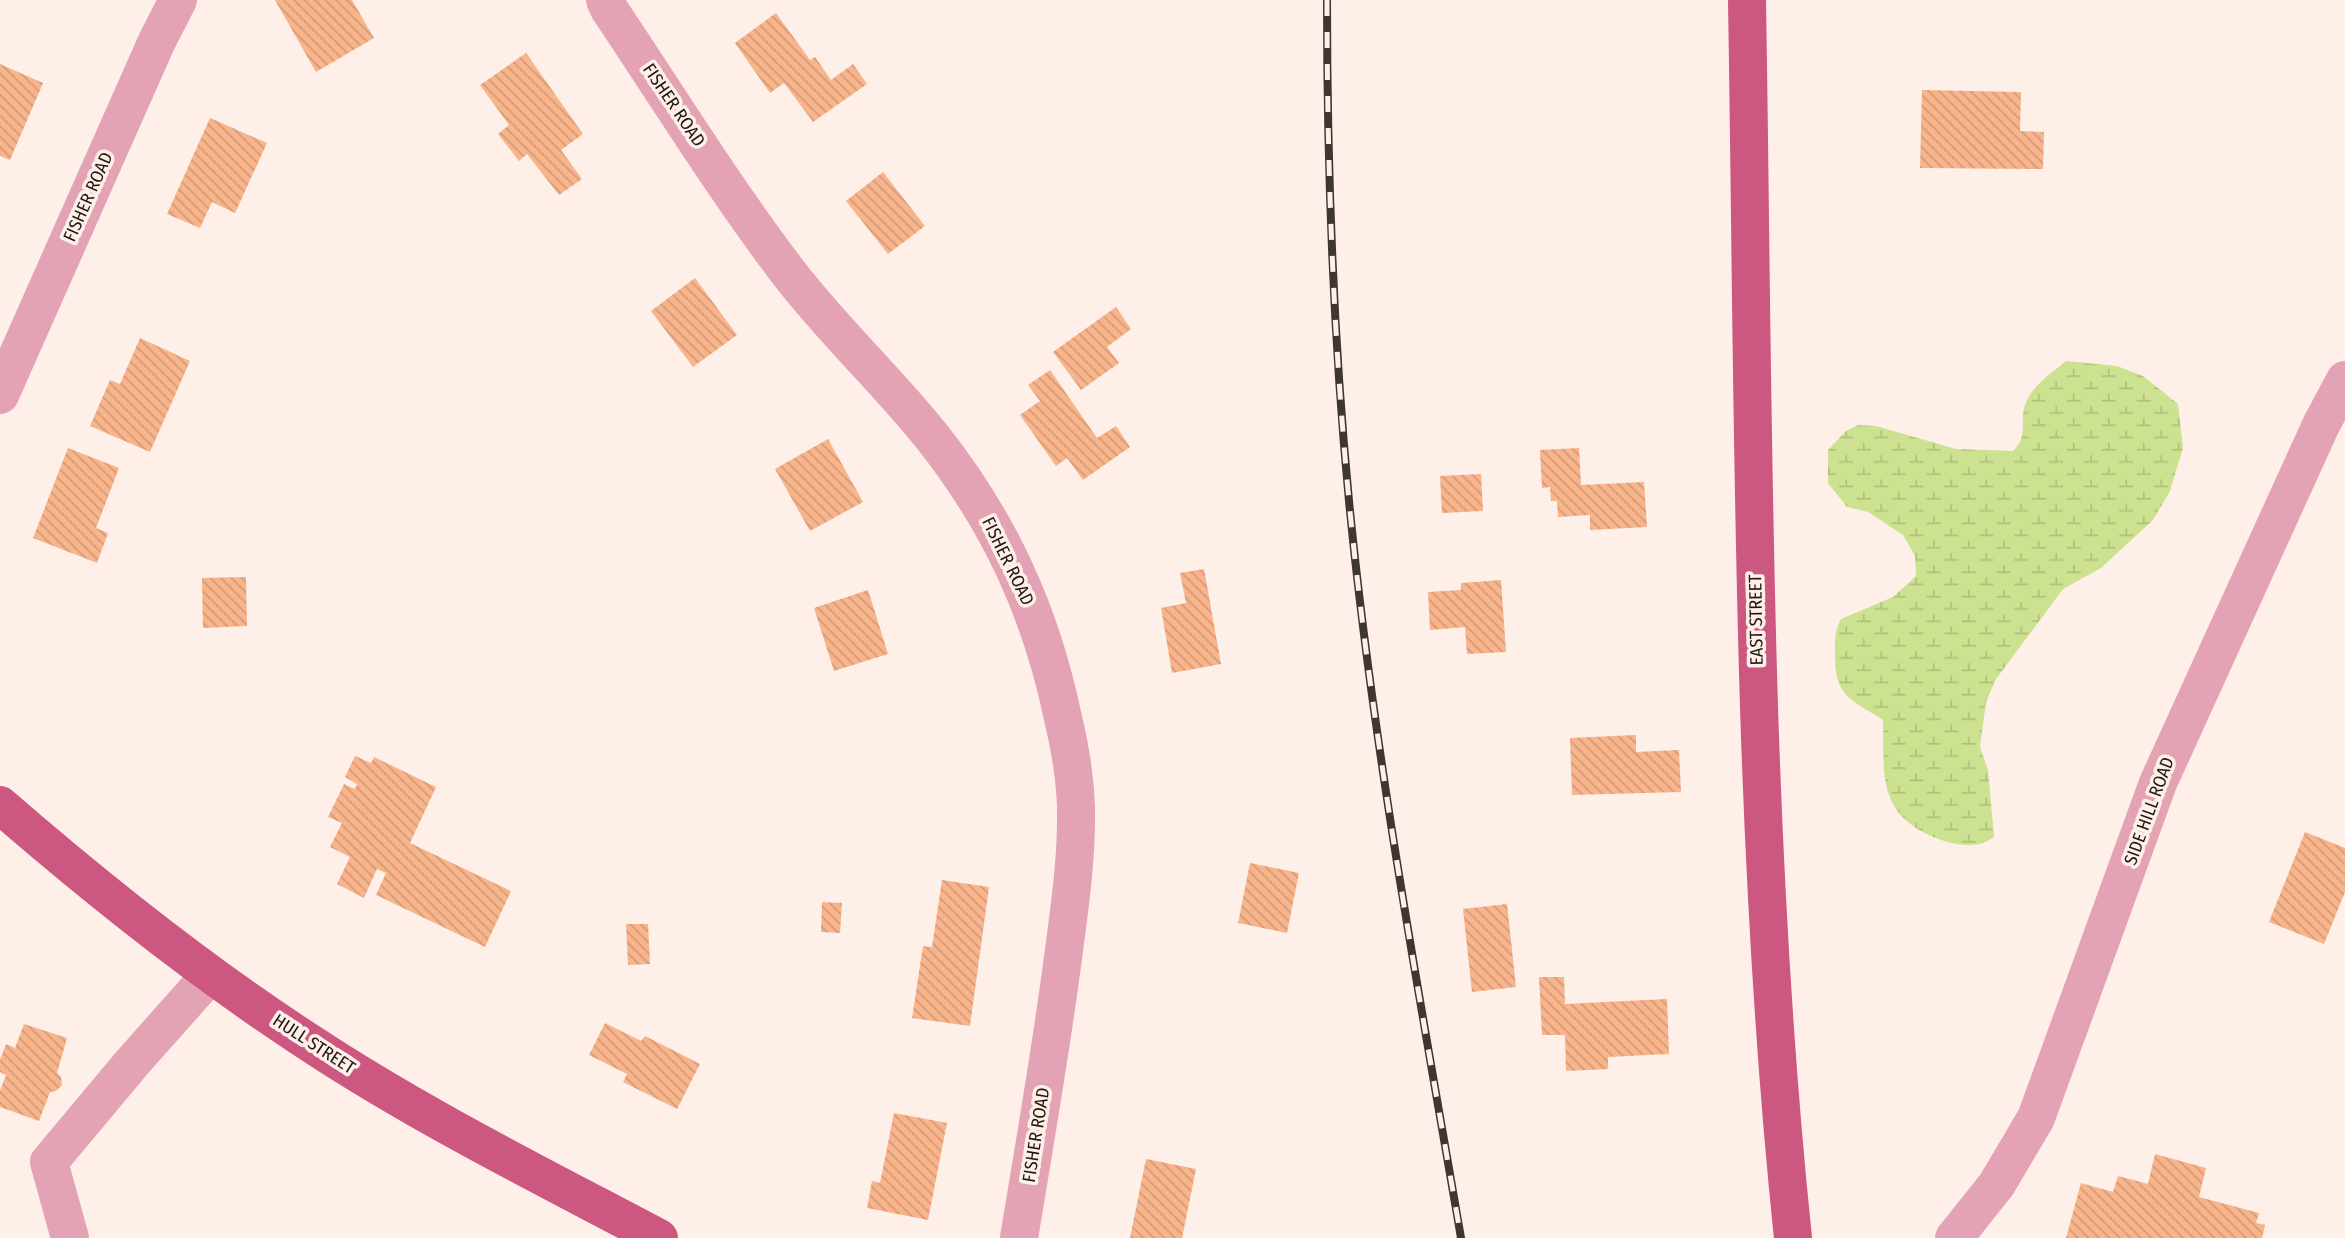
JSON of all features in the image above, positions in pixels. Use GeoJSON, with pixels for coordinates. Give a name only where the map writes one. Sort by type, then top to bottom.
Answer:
{"type":"FeatureCollection","features":[{"type":"Feature","properties":{"kind":"main road","name":"EAST STREET"},"geometry":{"type":"LineString","coordinates":[[1747,0],[1756,602],[1764,854],[1776,1042],[1793,1238]]}},
{"type":"Feature","properties":{"kind":"main road","name":"HULL STREET"},"geometry":{"type":"LineString","coordinates":[[0,805],[133,917],[210,975],[309,1043],[495,1152],[650,1236]]}},
{"type":"Feature","properties":{"kind":"street","name":"FISHER ROAD"},"geometry":{"type":"LineString","coordinates":[[0,395],[157,41],[178,0]]}},
{"type":"Feature","properties":{"kind":"street","name":"FISHER ROAD"},"geometry":{"type":"LineString","coordinates":[[605,0],[788,273],[932,437],[964,481],[995,527],[1021,581],[1042,636],[1072,756],[1076,805],[1074,870],[1051,1046],[1019,1238]]}},
{"type":"Feature","properties":{"kind":"street","name":"SIDE HILL ROAD"},"geometry":{"type":"LineString","coordinates":[[1954,1238],[1997,1184],[2036,1118],[2158,783],[2315,438],[2345,380]]}},
{"type":"Feature","properties":{"kind":"street"},"geometry":{"type":"LineString","coordinates":[[69,1238],[49,1162],[210,975]]}},
{"type":"Feature","properties":{"kind":"green space"},"geometry":{"type":"Polygon","coordinates":[[[2066,361],[2117,366],[2143,376],[2178,404],[2183,448],[2170,491],[2153,520],[2101,568],[2063,589],[1996,679],[1986,702],[1980,747],[1988,770],[1994,837],[1979,844],[1968,845],[1944,841],[1909,823],[1894,806],[1887,786],[1884,764],[1883,720],[1848,696],[1838,681],[1835,642],[1841,619],[1893,597],[1916,576],[1915,556],[1903,535],[1868,512],[1847,507],[1828,483],[1828,450],[1846,431],[1858,425],[1876,426],[1956,449],[2013,451],[2021,440],[2023,411],[2028,398],[2042,380],[2066,361]]]}},
{"type":"Feature","properties":{"kind":"building"},"geometry":{"type":"Polygon","coordinates":[[[275,0],[352,0],[374,38],[316,72],[275,0]]]}},
{"type":"Feature","properties":{"kind":"building"},"geometry":{"type":"Polygon","coordinates":[[[776,13],[810,60],[815,57],[831,80],[853,64],[867,84],[813,122],[784,83],[770,93],[735,43],[776,13]]]}},
{"type":"Feature","properties":{"kind":"building"},"geometry":{"type":"Polygon","coordinates":[[[526,53],[583,134],[561,150],[582,179],[559,195],[527,154],[519,161],[498,134],[509,125],[480,85],[526,53]]]}},
{"type":"Feature","properties":{"kind":"building"},"geometry":{"type":"Polygon","coordinates":[[[0,64],[43,83],[10,160],[0,156],[0,64]]]}},
{"type":"Feature","properties":{"kind":"building"},"geometry":{"type":"Polygon","coordinates":[[[1922,90],[2021,92],[2020,131],[2044,132],[2043,169],[1920,168],[1922,90]]]}},
{"type":"Feature","properties":{"kind":"building"},"geometry":{"type":"Polygon","coordinates":[[[210,118],[267,143],[235,213],[212,202],[200,228],[167,214],[210,118]]]}},
{"type":"Feature","properties":{"kind":"building"},"geometry":{"type":"Polygon","coordinates":[[[883,172],[925,226],[888,254],[846,201],[883,172]]]}},
{"type":"Feature","properties":{"kind":"building"},"geometry":{"type":"Polygon","coordinates":[[[695,278],[737,335],[693,367],[651,311],[695,278]]]}},
{"type":"Feature","properties":{"kind":"building"},"geometry":{"type":"Polygon","coordinates":[[[1116,307],[1131,329],[1107,347],[1119,363],[1081,390],[1053,352],[1116,307]]]}},
{"type":"Feature","properties":{"kind":"building"},"geometry":{"type":"Polygon","coordinates":[[[140,338],[190,361],[150,452],[90,426],[110,380],[120,384],[140,338]]]}},
{"type":"Feature","properties":{"kind":"building"},"geometry":{"type":"Polygon","coordinates":[[[1050,370],[1097,438],[1116,426],[1130,447],[1083,480],[1067,458],[1056,466],[1020,415],[1040,401],[1028,385],[1050,370]]]}},
{"type":"Feature","properties":{"kind":"building"},"geometry":{"type":"Polygon","coordinates":[[[828,439],[863,502],[810,531],[775,469],[828,439]]]}},
{"type":"Feature","properties":{"kind":"building"},"geometry":{"type":"Polygon","coordinates":[[[68,448],[119,468],[96,528],[108,533],[97,563],[33,538],[68,448]]]}},
{"type":"Feature","properties":{"kind":"building"},"geometry":{"type":"Polygon","coordinates":[[[1579,448],[1581,485],[1644,482],[1647,527],[1590,530],[1590,515],[1558,517],[1557,501],[1551,501],[1550,487],[1542,488],[1540,450],[1579,448]]]}},
{"type":"Feature","properties":{"kind":"building"},"geometry":{"type":"Polygon","coordinates":[[[1481,474],[1483,511],[1442,513],[1440,476],[1481,474]]]}},
{"type":"Feature","properties":{"kind":"building"},"geometry":{"type":"Polygon","coordinates":[[[1204,569],[1221,664],[1172,673],[1161,608],[1186,603],[1180,573],[1204,569]]]}},
{"type":"Feature","properties":{"kind":"building"},"geometry":{"type":"Polygon","coordinates":[[[246,577],[247,626],[203,628],[202,578],[246,577]]]}},
{"type":"Feature","properties":{"kind":"building"},"geometry":{"type":"Polygon","coordinates":[[[1501,580],[1506,652],[1467,654],[1465,627],[1430,630],[1428,592],[1461,590],[1461,583],[1501,580]]]}},
{"type":"Feature","properties":{"kind":"building"},"geometry":{"type":"Polygon","coordinates":[[[868,590],[888,654],[834,671],[814,608],[868,590]]]}},
{"type":"Feature","properties":{"kind":"building"},"geometry":{"type":"Polygon","coordinates":[[[1636,735],[1636,752],[1679,750],[1681,792],[1572,795],[1570,738],[1636,735]]]}},
{"type":"Feature","properties":{"kind":"building"},"geometry":{"type":"Polygon","coordinates":[[[355,756],[371,763],[374,757],[436,787],[410,843],[511,891],[485,947],[376,895],[386,873],[377,869],[364,898],[337,884],[350,857],[330,847],[342,823],[328,817],[344,784],[355,789],[357,784],[345,777],[355,756]]]}},
{"type":"Feature","properties":{"kind":"building"},"geometry":{"type":"Polygon","coordinates":[[[2305,832],[2345,848],[2345,892],[2324,944],[2269,922],[2305,832]]]}},
{"type":"Feature","properties":{"kind":"building"},"geometry":{"type":"Polygon","coordinates":[[[1250,863],[1299,873],[1287,933],[1238,923],[1250,863]]]}},
{"type":"Feature","properties":{"kind":"building"},"geometry":{"type":"Polygon","coordinates":[[[942,880],[989,887],[970,1026],[912,1018],[923,946],[932,947],[942,880]]]}},
{"type":"Feature","properties":{"kind":"building"},"geometry":{"type":"Polygon","coordinates":[[[822,902],[842,903],[840,933],[821,932],[822,902]]]}},
{"type":"Feature","properties":{"kind":"building"},"geometry":{"type":"Polygon","coordinates":[[[1507,904],[1516,987],[1472,992],[1463,909],[1507,904]]]}},
{"type":"Feature","properties":{"kind":"building"},"geometry":{"type":"Polygon","coordinates":[[[626,924],[648,924],[650,964],[628,965],[626,924]]]}},
{"type":"Feature","properties":{"kind":"building"},"geometry":{"type":"Polygon","coordinates":[[[1539,977],[1564,977],[1565,1004],[1667,999],[1669,1054],[1608,1057],[1608,1069],[1566,1071],[1565,1035],[1542,1035],[1539,977]]]}},
{"type":"Feature","properties":{"kind":"building"},"geometry":{"type":"Polygon","coordinates":[[[605,1023],[641,1041],[645,1036],[700,1064],[677,1109],[623,1082],[627,1074],[589,1055],[605,1023]]]}},
{"type":"Feature","properties":{"kind":"building"},"geometry":{"type":"Polygon","coordinates":[[[24,1024],[67,1038],[57,1073],[61,1077],[62,1085],[56,1091],[50,1092],[39,1121],[0,1107],[0,1091],[6,1075],[0,1072],[0,1060],[6,1044],[15,1048],[24,1024]]]}},
{"type":"Feature","properties":{"kind":"building"},"geometry":{"type":"Polygon","coordinates":[[[894,1113],[947,1123],[928,1220],[867,1208],[872,1181],[880,1183],[894,1113]]]}},
{"type":"Feature","properties":{"kind":"building"},"geometry":{"type":"Polygon","coordinates":[[[2155,1154],[2206,1168],[2199,1197],[2259,1213],[2256,1223],[2265,1225],[2262,1238],[2066,1238],[2081,1183],[2113,1192],[2118,1176],[2148,1184],[2155,1154]]]}},
{"type":"Feature","properties":{"kind":"building"},"geometry":{"type":"Polygon","coordinates":[[[1146,1159],[1196,1169],[1182,1238],[1130,1238],[1146,1159]]]}},
{"type":"Feature","properties":{"kind":"railway"},"geometry":{"type":"LineString","coordinates":[[1327,0],[1328,125],[1335,313],[1343,438],[1359,594],[1398,870],[1461,1238]]}}]}
